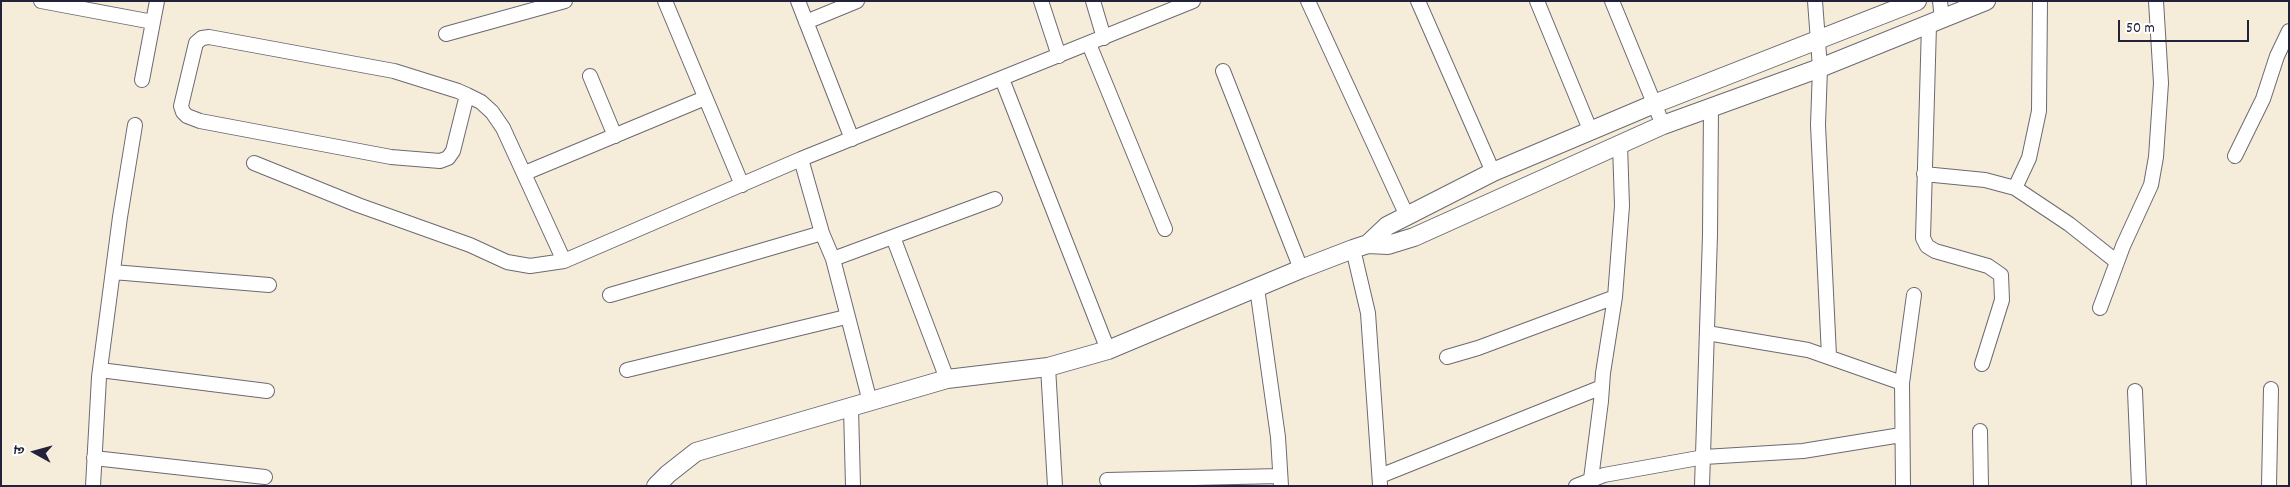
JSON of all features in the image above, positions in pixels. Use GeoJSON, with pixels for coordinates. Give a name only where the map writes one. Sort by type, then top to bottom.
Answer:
{"type":"FeatureCollection","features":[{"type":"Feature","properties":{"kind":"street"},"geometry":{"type":"LineString","coordinates":[[41,1],[153,22]]}},
{"type":"Feature","properties":{"kind":"street"},"geometry":{"type":"LineString","coordinates":[[142,80],[157,1]]}},
{"type":"Feature","properties":{"kind":"street"},"geometry":{"type":"LineString","coordinates":[[446,34],[565,1]]}},
{"type":"Feature","properties":{"kind":"street"},"geometry":{"type":"LineString","coordinates":[[665,1],[742,185]]}},
{"type":"Feature","properties":{"kind":"street"},"geometry":{"type":"LineString","coordinates":[[798,1],[852,139]]}},
{"type":"Feature","properties":{"kind":"street"},"geometry":{"type":"LineString","coordinates":[[806,22],[857,1]]}},
{"type":"Feature","properties":{"kind":"street"},"geometry":{"type":"LineString","coordinates":[[1041,1],[1058,56]]}},
{"type":"Feature","properties":{"kind":"street"},"geometry":{"type":"LineString","coordinates":[[1093,1],[1104,38]]}},
{"type":"Feature","properties":{"kind":"street"},"geometry":{"type":"LineString","coordinates":[[1308,1],[1407,216]]}},
{"type":"Feature","properties":{"kind":"street"},"geometry":{"type":"LineString","coordinates":[[1418,1],[1493,172]]}},
{"type":"Feature","properties":{"kind":"street"},"geometry":{"type":"LineString","coordinates":[[1537,1],[1591,132]]}},
{"type":"Feature","properties":{"kind":"street"},"geometry":{"type":"LineString","coordinates":[[1612,1],[1663,126]]}},
{"type":"Feature","properties":{"kind":"street"},"geometry":{"type":"LineString","coordinates":[[1815,1],[1820,68],[1818,125],[1829,356]]}},
{"type":"Feature","properties":{"kind":"street"},"geometry":{"type":"LineString","coordinates":[[1360,247],[1387,226],[1493,172],[1654,104],[1917,1]]}},
{"type":"Feature","properties":{"kind":"street"},"geometry":{"type":"LineString","coordinates":[[1940,1],[1936,22],[1924,174],[1922,229],[1927,246],[1935,251],[1988,266],[2001,275],[2002,300],[1982,364]]}},
{"type":"Feature","properties":{"kind":"street"},"geometry":{"type":"LineString","coordinates":[[656,486],[696,452],[947,379],[1048,367],[1108,350],[1301,269],[1360,247],[1388,244],[1414,237],[1663,126],[1820,68],[1986,1]]}},
{"type":"Feature","properties":{"kind":"street"},"geometry":{"type":"LineString","coordinates":[[2015,188],[2030,158],[2039,111],[2040,1]]}},
{"type":"Feature","properties":{"kind":"street"},"geometry":{"type":"LineString","coordinates":[[2100,308],[2117,262],[2151,185],[2156,157],[2161,83],[2156,1]]}},
{"type":"Feature","properties":{"kind":"street"},"geometry":{"type":"LineString","coordinates":[[254,163],[358,205],[470,245],[507,262],[530,266],[564,261],[801,159],[1191,2]]}},
{"type":"Feature","properties":{"kind":"street"},"geometry":{"type":"LineString","coordinates":[[2235,156],[2263,99],[2277,56],[2289,31]]}},
{"type":"Feature","properties":{"kind":"street"},"geometry":{"type":"LineString","coordinates":[[467,95],[453,151],[448,158],[440,161],[391,157],[200,121],[187,116],[181,106],[196,43],[202,38],[209,37],[394,71],[467,95],[481,102],[492,112],[503,128],[564,261]]}},
{"type":"Feature","properties":{"kind":"street"},"geometry":{"type":"LineString","coordinates":[[1089,44],[1165,229]]}},
{"type":"Feature","properties":{"kind":"street"},"geometry":{"type":"LineString","coordinates":[[1224,71],[1301,269]]}},
{"type":"Feature","properties":{"kind":"street"},"geometry":{"type":"LineString","coordinates":[[590,76],[614,136]]}},
{"type":"Feature","properties":{"kind":"street"},"geometry":{"type":"LineString","coordinates":[[1002,79],[1108,350]]}},
{"type":"Feature","properties":{"kind":"street"},"geometry":{"type":"LineString","coordinates":[[525,173],[705,98]]}},
{"type":"Feature","properties":{"kind":"street"},"geometry":{"type":"LineString","coordinates":[[1702,486],[1711,107]]}},
{"type":"Feature","properties":{"kind":"street"},"geometry":{"type":"LineString","coordinates":[[93,486],[100,370],[135,125]]}},
{"type":"Feature","properties":{"kind":"street"},"geometry":{"type":"LineString","coordinates":[[1591,479],[1615,297],[1622,206],[1620,144]]}},
{"type":"Feature","properties":{"kind":"street"},"geometry":{"type":"LineString","coordinates":[[801,159],[822,233],[833,259],[846,317],[870,402]]}},
{"type":"Feature","properties":{"kind":"street"},"geometry":{"type":"LineString","coordinates":[[1924,174],[1986,180],[2015,188],[2069,224],[2117,262]]}},
{"type":"Feature","properties":{"kind":"street"},"geometry":{"type":"LineString","coordinates":[[833,259],[995,199]]}},
{"type":"Feature","properties":{"kind":"street"},"geometry":{"type":"LineString","coordinates":[[610,294],[822,233]]}},
{"type":"Feature","properties":{"kind":"street"},"geometry":{"type":"LineString","coordinates":[[893,236],[947,379]]}},
{"type":"Feature","properties":{"kind":"street"},"geometry":{"type":"LineString","coordinates":[[1360,247],[1368,313],[1380,481],[1602,387]]}},
{"type":"Feature","properties":{"kind":"street"},"geometry":{"type":"LineString","coordinates":[[113,272],[269,285]]}},
{"type":"Feature","properties":{"kind":"street"},"geometry":{"type":"LineString","coordinates":[[1107,480],[1280,481],[1278,437],[1257,288]]}},
{"type":"Feature","properties":{"kind":"street"},"geometry":{"type":"LineString","coordinates":[[1903,486],[1902,382],[1914,295]]}},
{"type":"Feature","properties":{"kind":"street"},"geometry":{"type":"LineString","coordinates":[[1447,358],[1615,297]]}},
{"type":"Feature","properties":{"kind":"street"},"geometry":{"type":"LineString","coordinates":[[627,370],[846,317]]}},
{"type":"Feature","properties":{"kind":"street"},"geometry":{"type":"LineString","coordinates":[[1707,333],[1808,350],[1902,382]]}},
{"type":"Feature","properties":{"kind":"street"},"geometry":{"type":"LineString","coordinates":[[1048,367],[1055,486]]}},
{"type":"Feature","properties":{"kind":"street"},"geometry":{"type":"LineString","coordinates":[[100,370],[267,391]]}},
{"type":"Feature","properties":{"kind":"street"},"geometry":{"type":"LineString","coordinates":[[2269,486],[2272,389]]}},
{"type":"Feature","properties":{"kind":"street"},"geometry":{"type":"LineString","coordinates":[[2135,391],[2139,486]]}},
{"type":"Feature","properties":{"kind":"street"},"geometry":{"type":"LineString","coordinates":[[851,408],[853,486]]}},
{"type":"Feature","properties":{"kind":"street"},"geometry":{"type":"LineString","coordinates":[[1980,431],[1981,486]]}},
{"type":"Feature","properties":{"kind":"street"},"geometry":{"type":"LineString","coordinates":[[1576,486],[1591,479],[1704,457],[1803,451],[1902,435]]}},
{"type":"Feature","properties":{"kind":"street"},"geometry":{"type":"LineString","coordinates":[[94,458],[265,477]]}}]}
